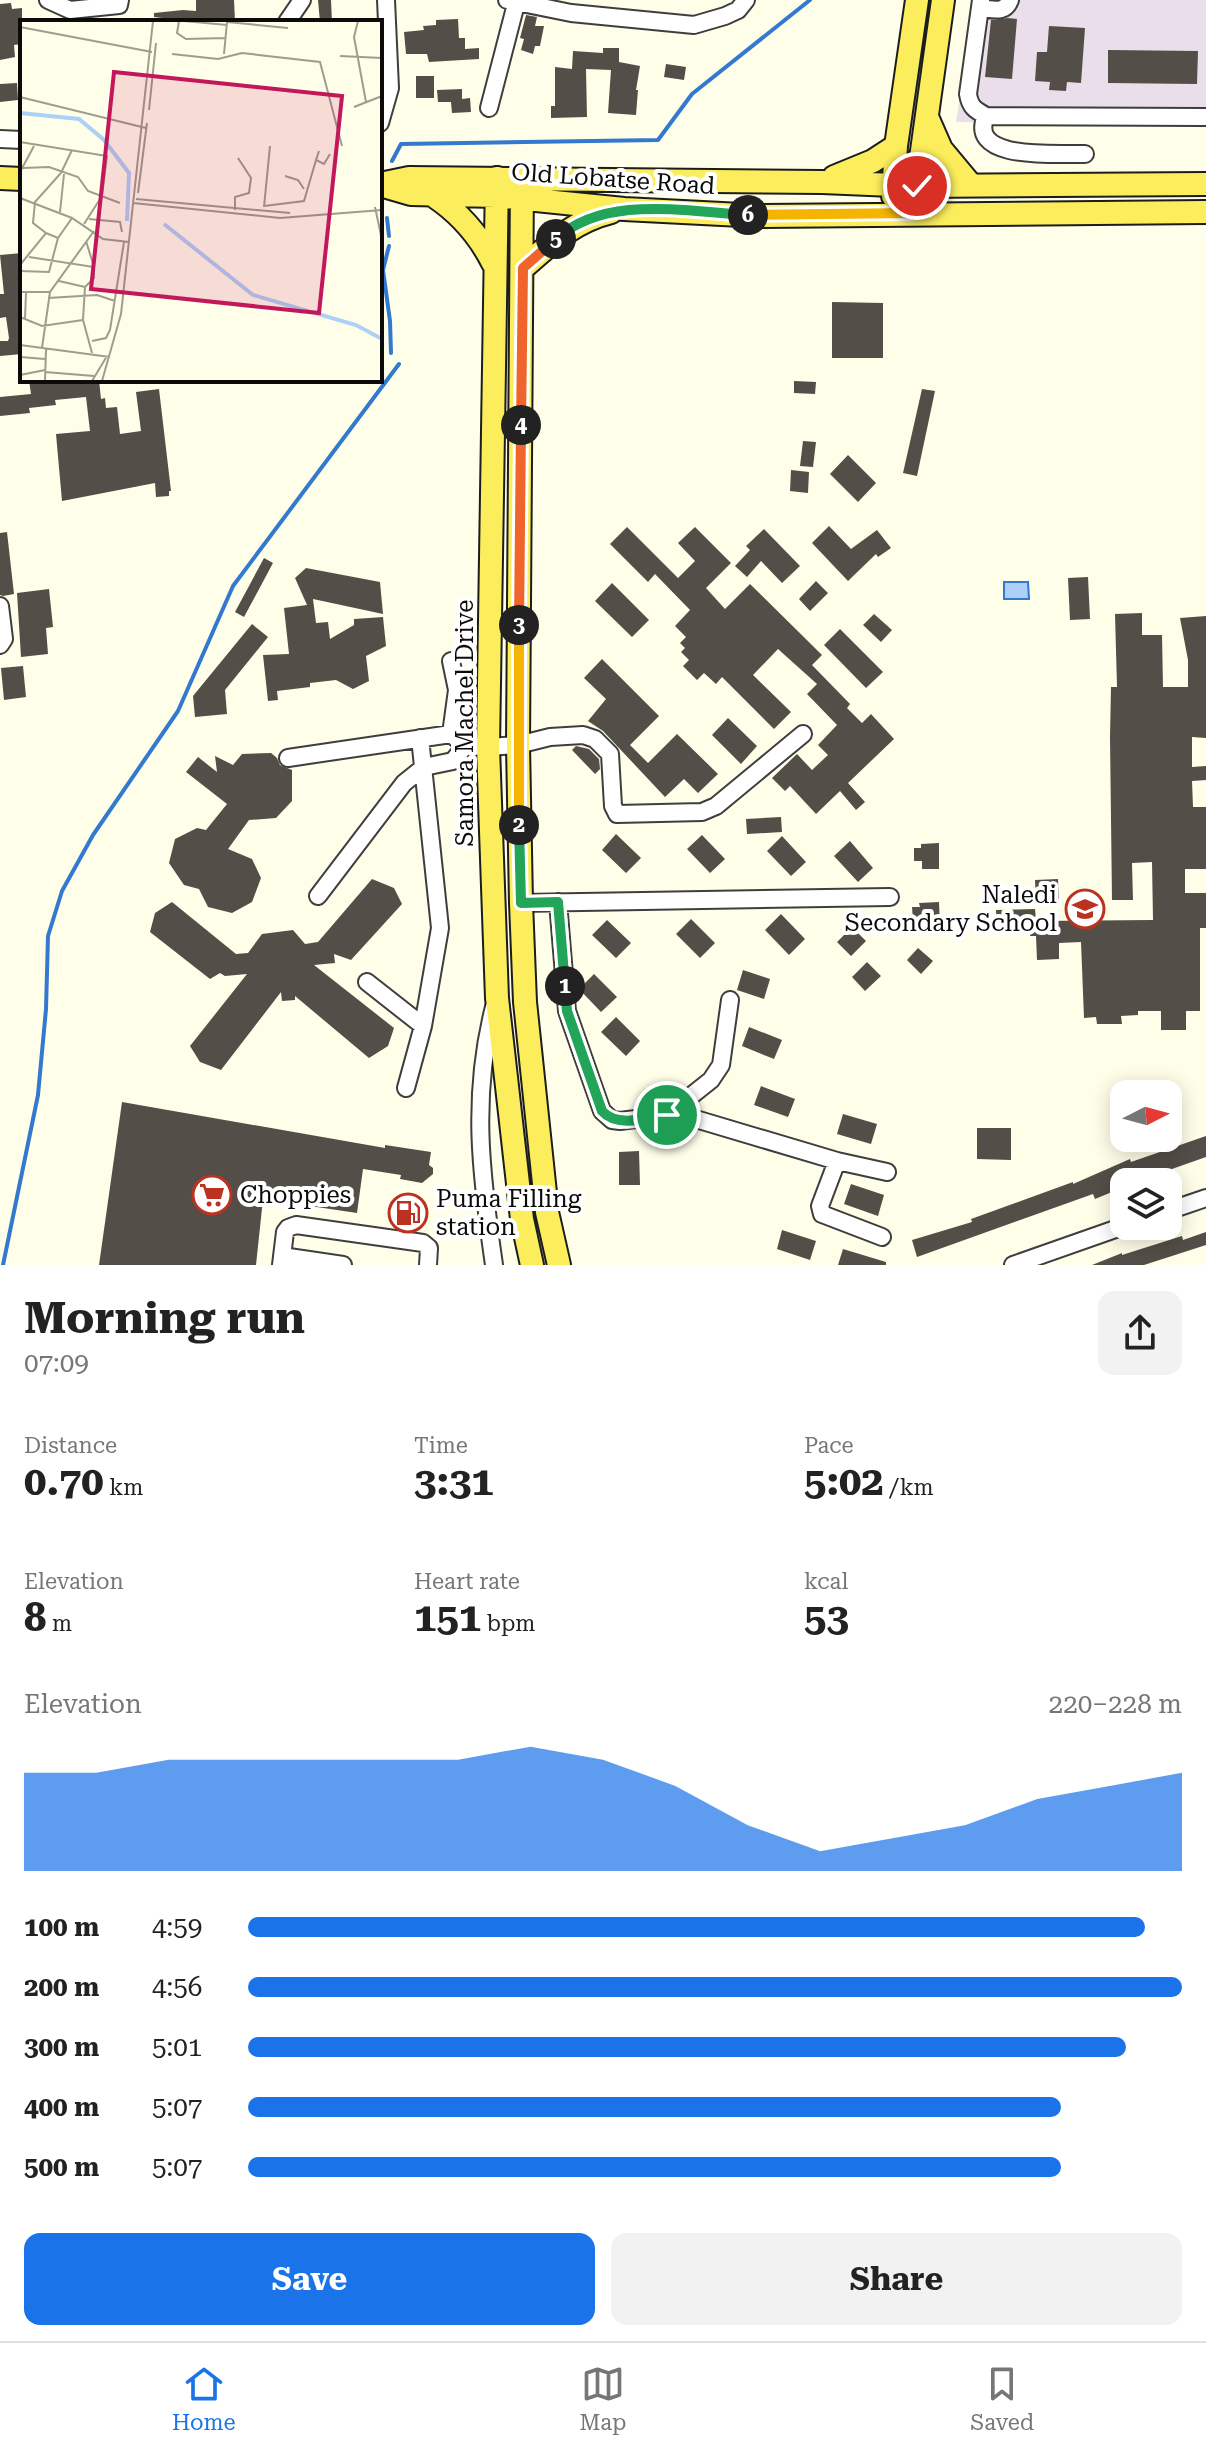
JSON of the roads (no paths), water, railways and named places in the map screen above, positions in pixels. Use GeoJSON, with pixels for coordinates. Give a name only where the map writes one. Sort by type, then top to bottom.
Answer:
{"type":"FeatureCollection","features":[{"type":"Feature","properties":{"kind":"main road"},"geometry":{"type":"LineString","coordinates":[[901,213],[894,185],[896,146],[917,0]]}},
{"type":"Feature","properties":{"kind":"main road"},"geometry":{"type":"LineString","coordinates":[[901,213],[917,186],[943,0]]}},
{"type":"Feature","properties":{"kind":"main road"},"geometry":{"type":"LineString","coordinates":[[926,116],[941,149],[971,185]]}},
{"type":"Feature","properties":{"kind":"main road"},"geometry":{"type":"LineString","coordinates":[[822,182],[873,161],[896,146]]}},
{"type":"Feature","properties":{"kind":"main road"},"geometry":{"type":"LineString","coordinates":[[0,178],[20,179]]}},
{"type":"Feature","properties":{"kind":"main road"},"geometry":{"type":"LineString","coordinates":[[382,184],[409,178],[497,187]]}},
{"type":"Feature","properties":{"kind":"main road","name":"Old Lobatse Road"},"geometry":{"type":"LineString","coordinates":[[497,187],[822,182],[917,186],[1206,184]]}},
{"type":"Feature","properties":{"kind":"main road"},"geometry":{"type":"LineString","coordinates":[[382,185],[411,194],[434,196],[497,187]]}},
{"type":"Feature","properties":{"kind":"main road","name":"Samora Machel Drive"},"geometry":{"type":"LineString","coordinates":[[497,187],[477,746],[497,998],[522,1219],[532,1265]]}},
{"type":"Feature","properties":{"kind":"main road"},"geometry":{"type":"LineString","coordinates":[[522,189],[518,745],[521,903],[525,1002],[537,1122],[547,1212],[559,1265]]}},
{"type":"Feature","properties":{"kind":"main road","name":"Old Lobatse Road"},"geometry":{"type":"LineString","coordinates":[[522,189],[624,209],[761,216],[1206,212]]}},
{"type":"Feature","properties":{"kind":"main road"},"geometry":{"type":"LineString","coordinates":[[434,196],[477,234],[495,267]]}},
{"type":"Feature","properties":{"kind":"main road"},"geometry":{"type":"LineString","coordinates":[[523,268],[578,223],[624,209]]}},
{"type":"Feature","properties":{"kind":"street"},"geometry":{"type":"LineString","coordinates":[[48,0],[70,10],[138,0]]}},
{"type":"Feature","properties":{"kind":"street"},"geometry":{"type":"LineString","coordinates":[[288,20],[302,0]]}},
{"type":"Feature","properties":{"kind":"street"},"geometry":{"type":"LineString","coordinates":[[382,116],[390,88],[386,0]]}},
{"type":"Feature","properties":{"kind":"street"},"geometry":{"type":"LineString","coordinates":[[489,108],[514,1],[571,13],[694,25],[738,10],[746,0]]}},
{"type":"Feature","properties":{"kind":"street"},"geometry":{"type":"LineString","coordinates":[[1010,0],[1007,8],[1001,10],[980,4],[968,94],[969,104],[974,110],[986,116],[1206,117]]}},
{"type":"Feature","properties":{"kind":"street"},"geometry":{"type":"LineString","coordinates":[[986,116],[982,125],[984,137],[990,144],[1007,151],[1085,154]]}},
{"type":"Feature","properties":{"kind":"street"},"geometry":{"type":"LineString","coordinates":[[0,139],[20,140]]}},
{"type":"Feature","properties":{"kind":"street"},"geometry":{"type":"LineString","coordinates":[[0,606],[4,639],[0,645]]}},
{"type":"Feature","properties":{"kind":"street"},"geometry":{"type":"LineString","coordinates":[[451,661],[457,683],[451,734]]}},
{"type":"Feature","properties":{"kind":"street"},"geometry":{"type":"LineString","coordinates":[[288,758],[451,734],[477,746],[518,745],[550,737],[590,736],[610,754],[613,806],[617,814],[702,812],[716,806],[803,734]]}},
{"type":"Feature","properties":{"kind":"street"},"geometry":{"type":"LineString","coordinates":[[406,1088],[423,1026],[440,928],[420,738]]}},
{"type":"Feature","properties":{"kind":"street"},"geometry":{"type":"LineString","coordinates":[[318,896],[394,793],[424,767],[453,761],[477,746]]}},
{"type":"Feature","properties":{"kind":"street"},"geometry":{"type":"LineString","coordinates":[[521,903],[890,897]]}},
{"type":"Feature","properties":{"kind":"street"},"geometry":{"type":"LineString","coordinates":[[558,902],[567,1011],[602,1111],[612,1120],[667,1115],[705,1122],[758,1140],[887,1172]]}},
{"type":"Feature","properties":{"kind":"street"},"geometry":{"type":"LineString","coordinates":[[367,982],[423,1026]]}},
{"type":"Feature","properties":{"kind":"street"},"geometry":{"type":"LineString","coordinates":[[494,1265],[482,1182],[480,1128],[484,1047],[497,998]]}},
{"type":"Feature","properties":{"kind":"street"},"geometry":{"type":"LineString","coordinates":[[667,1115],[716,1075],[721,1065],[730,1000]]}},
{"type":"Feature","properties":{"kind":"street"},"geometry":{"type":"LineString","coordinates":[[837,1161],[820,1211],[827,1217],[882,1237]]}},
{"type":"Feature","properties":{"kind":"street"},"geometry":{"type":"LineString","coordinates":[[1182,1206],[1206,1198]]}},
{"type":"Feature","properties":{"kind":"street"},"geometry":{"type":"LineString","coordinates":[[343,1265],[281,1260],[285,1232],[296,1225],[423,1243],[429,1248],[428,1265]]}},
{"type":"Feature","properties":{"kind":"street"},"geometry":{"type":"LineString","coordinates":[[1013,1265],[1110,1231]]}},
{"type":"Feature","properties":{"kind":"water"},"geometry":{"type":"Polygon","coordinates":[[[1004,582],[1028,582],[1029,599],[1004,599],[1004,582]]]}},
{"type":"Feature","properties":{"kind":"waterway"},"geometry":{"type":"LineString","coordinates":[[392,161],[401,144],[658,140],[692,94],[810,0]]}},
{"type":"Feature","properties":{"kind":"waterway"},"geometry":{"type":"LineString","coordinates":[[387,218],[389,236]]}},
{"type":"Feature","properties":{"kind":"waterway"},"geometry":{"type":"LineString","coordinates":[[389,246],[383,270],[391,353]]}},
{"type":"Feature","properties":{"kind":"waterway"},"geometry":{"type":"LineString","coordinates":[[3,1265],[38,1095],[46,1009],[48,936],[62,891],[93,835],[178,711],[233,586],[399,364]]}},
{"type":"Feature","properties":{"kind":"place","name":"Naledi Secondary School"},"geometry":{"type":"Point","coordinates":[1085,909]}},
{"type":"Feature","properties":{"kind":"place","name":"Choppies"},"geometry":{"type":"Point","coordinates":[212,1195]}},
{"type":"Feature","properties":{"kind":"place","name":"Puma Filling station"},"geometry":{"type":"Point","coordinates":[408,1213]}}]}
